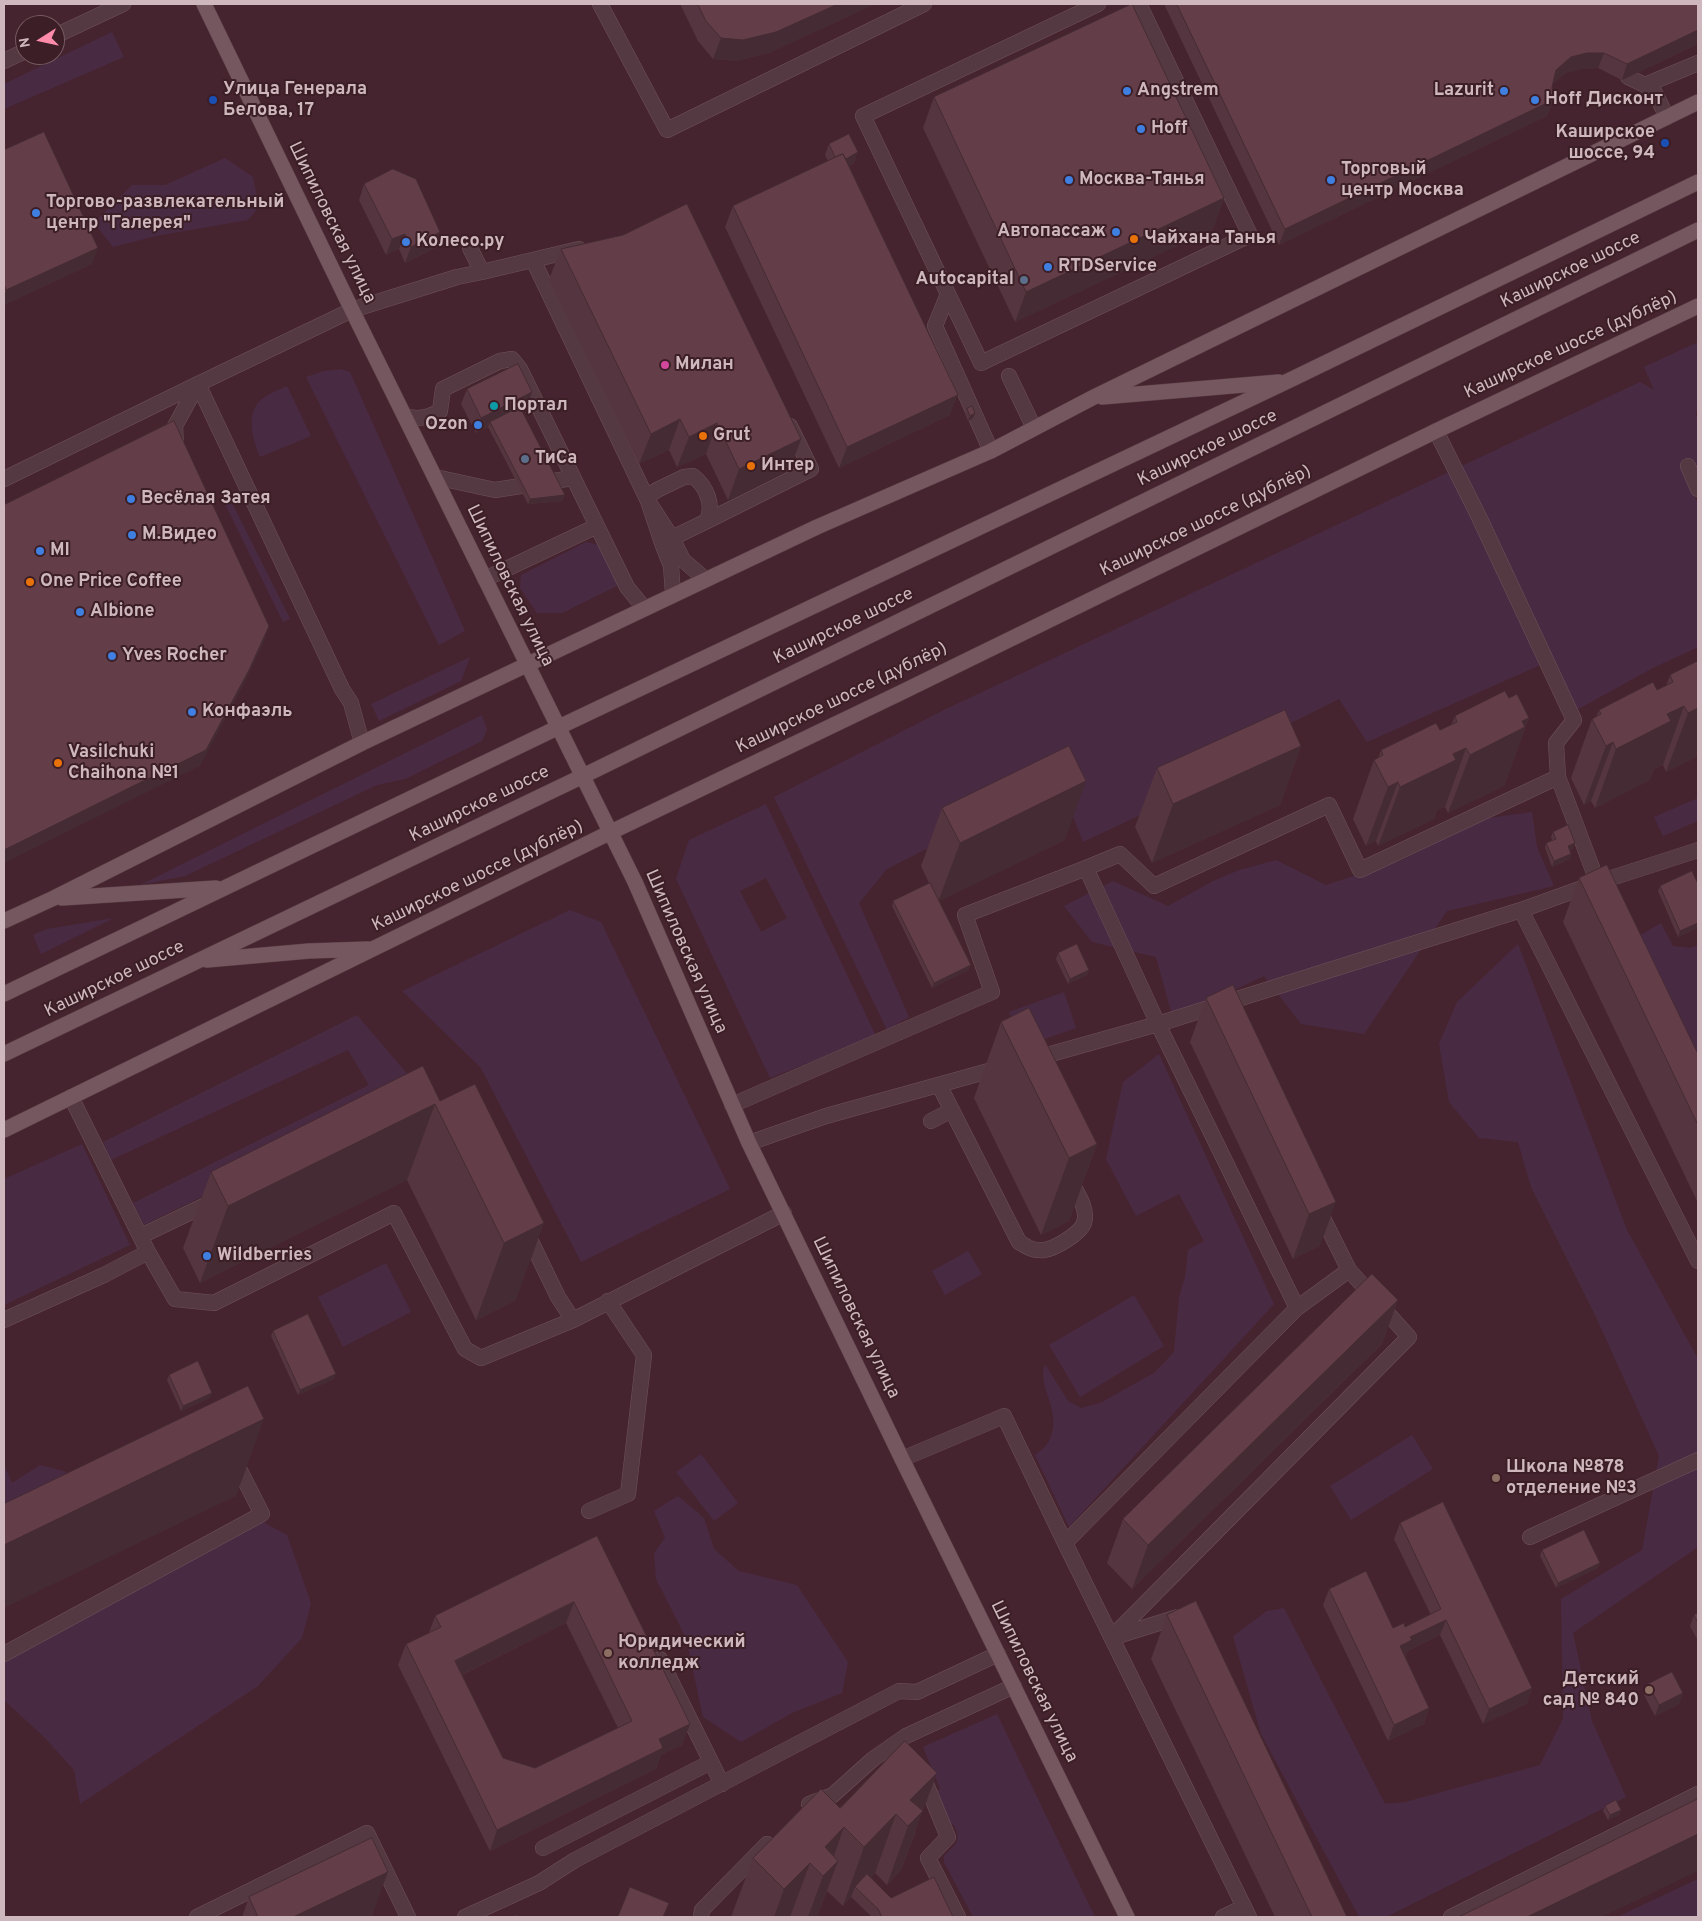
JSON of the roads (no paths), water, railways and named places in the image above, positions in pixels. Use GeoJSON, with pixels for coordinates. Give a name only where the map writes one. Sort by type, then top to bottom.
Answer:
{"type":"FeatureCollection","features":[{"type":"Feature","properties":{"kind":"main road","name":"Шипиловская улица"},"geometry":{"type":"LineString","coordinates":[[204,4],[352,310],[611,832],[635,882],[749,1143],[1127,1917]]}},
{"type":"Feature","properties":{"kind":"main road"},"geometry":{"type":"LineString","coordinates":[[4,921],[54,898],[362,743],[527,666],[673,594],[817,527],[991,451],[1092,398],[1698,102]]}},
{"type":"Feature","properties":{"kind":"main road","name":"Каширское шоссе"},"geometry":{"type":"LineString","coordinates":[[4,994],[558,727],[1290,380],[1698,182]]}},
{"type":"Feature","properties":{"kind":"main road","name":"Каширское шоссе"},"geometry":{"type":"LineString","coordinates":[[4,1054],[583,776],[1698,230]]}},
{"type":"Feature","properties":{"kind":"main road","name":"Каширское шоссе (дублёр)"},"geometry":{"type":"LineString","coordinates":[[4,1130],[1436,430],[1698,306]]}},
{"type":"Feature","properties":{"kind":"main road"},"geometry":{"type":"LineString","coordinates":[[1092,398],[1290,380]]}},
{"type":"Feature","properties":{"kind":"main road"},"geometry":{"type":"LineString","coordinates":[[54,898],[225,888]]}},
{"type":"Feature","properties":{"kind":"main road"},"geometry":{"type":"LineString","coordinates":[[198,960],[309,951],[375,949]]}},
{"type":"Feature","properties":{"kind":"street"},"geometry":{"type":"LineString","coordinates":[[65,31],[123,4]]}},
{"type":"Feature","properties":{"kind":"street"},"geometry":{"type":"LineString","coordinates":[[600,4],[667,130],[924,4]]}},
{"type":"Feature","properties":{"kind":"street"},"geometry":{"type":"LineString","coordinates":[[1098,4],[863,116],[981,363],[1250,235],[1139,4]]}},
{"type":"Feature","properties":{"kind":"street"},"geometry":{"type":"LineString","coordinates":[[1645,85],[1698,62]]}},
{"type":"Feature","properties":{"kind":"street"},"geometry":{"type":"LineString","coordinates":[[1628,76],[1655,93],[1667,117]]}},
{"type":"Feature","properties":{"kind":"street"},"geometry":{"type":"LineString","coordinates":[[4,479],[352,310],[457,276],[482,272],[593,245]]}},
{"type":"Feature","properties":{"kind":"street"},"geometry":{"type":"LineString","coordinates":[[470,248],[482,272]]}},
{"type":"Feature","properties":{"kind":"street"},"geometry":{"type":"LineString","coordinates":[[533,260],[648,501],[672,566],[673,594]]}},
{"type":"Feature","properties":{"kind":"street"},"geometry":{"type":"LineString","coordinates":[[948,294],[935,326],[991,451]]}},
{"type":"Feature","properties":{"kind":"street"},"geometry":{"type":"LineString","coordinates":[[406,417],[417,419],[429,418],[440,411],[443,389],[500,361],[512,359],[520,369],[627,587],[644,608]]}},
{"type":"Feature","properties":{"kind":"street"},"geometry":{"type":"LineString","coordinates":[[1009,376],[1034,428]]}},
{"type":"Feature","properties":{"kind":"street"},"geometry":{"type":"LineString","coordinates":[[176,454],[175,426],[198,384]]}},
{"type":"Feature","properties":{"kind":"street"},"geometry":{"type":"LineString","coordinates":[[198,384],[342,689],[351,703],[362,743]]}},
{"type":"Feature","properties":{"kind":"street"},"geometry":{"type":"LineString","coordinates":[[672,538],[811,469],[785,416]]}},
{"type":"Feature","properties":{"kind":"street"},"geometry":{"type":"LineString","coordinates":[[1436,430],[1574,720],[1556,743],[1558,777],[1596,883],[1605,900]]}},
{"type":"Feature","properties":{"kind":"street"},"geometry":{"type":"LineString","coordinates":[[1688,466],[1698,489]]}},
{"type":"Feature","properties":{"kind":"street"},"geometry":{"type":"LineString","coordinates":[[648,501],[651,494],[657,490],[684,477],[693,476],[700,482],[709,499],[711,511],[707,521]]}},
{"type":"Feature","properties":{"kind":"street"},"geometry":{"type":"LineString","coordinates":[[435,477],[495,490],[573,478]]}},
{"type":"Feature","properties":{"kind":"street"},"geometry":{"type":"LineString","coordinates":[[648,501],[672,538],[683,560],[705,579]]}},
{"type":"Feature","properties":{"kind":"street"},"geometry":{"type":"LineString","coordinates":[[485,578],[596,526]]}},
{"type":"Feature","properties":{"kind":"street"},"geometry":{"type":"LineString","coordinates":[[732,1105],[992,992],[965,915],[1120,854],[1154,886],[1329,805],[1360,870],[1558,777]]}},
{"type":"Feature","properties":{"kind":"street"},"geometry":{"type":"LineString","coordinates":[[749,1143],[826,1116],[939,1085],[1012,1069],[1158,1024],[1521,910],[1698,850]]}},
{"type":"Feature","properties":{"kind":"street"},"geometry":{"type":"LineString","coordinates":[[1086,868],[1158,1024],[1297,1308]]}},
{"type":"Feature","properties":{"kind":"street"},"geometry":{"type":"LineString","coordinates":[[1521,910],[1698,1261]]}},
{"type":"Feature","properties":{"kind":"street"},"geometry":{"type":"LineString","coordinates":[[1225,1002],[1233,1020]]}},
{"type":"Feature","properties":{"kind":"street"},"geometry":{"type":"LineString","coordinates":[[939,1085],[1019,1242],[1029,1249],[1045,1250],[1077,1234],[1084,1223],[1085,1209],[1063,1166]]}},
{"type":"Feature","properties":{"kind":"street"},"geometry":{"type":"LineString","coordinates":[[71,1097],[148,1252],[175,1300],[214,1303],[394,1213],[465,1349],[481,1358],[573,1320],[784,1213]]}},
{"type":"Feature","properties":{"kind":"street"},"geometry":{"type":"LineString","coordinates":[[931,1121],[952,1110]]}},
{"type":"Feature","properties":{"kind":"street"},"geometry":{"type":"LineString","coordinates":[[141,1236],[230,1194]]}},
{"type":"Feature","properties":{"kind":"street"},"geometry":{"type":"LineString","coordinates":[[1112,1637],[1409,1336],[1349,1270],[1314,1198]]}},
{"type":"Feature","properties":{"kind":"street"},"geometry":{"type":"LineString","coordinates":[[520,1218],[558,1297],[573,1320]]}},
{"type":"Feature","properties":{"kind":"street"},"geometry":{"type":"LineString","coordinates":[[4,1320],[104,1275],[148,1252]]}},
{"type":"Feature","properties":{"kind":"street"},"geometry":{"type":"LineString","coordinates":[[1065,1543],[1297,1308],[1349,1270]]}},
{"type":"Feature","properties":{"kind":"street"},"geometry":{"type":"LineString","coordinates":[[589,1511],[628,1494],[644,1355],[608,1302]]}},
{"type":"Feature","properties":{"kind":"street"},"geometry":{"type":"LineString","coordinates":[[902,1459],[1004,1416],[1246,1912],[1223,1917]]}},
{"type":"Feature","properties":{"kind":"street"},"geometry":{"type":"LineString","coordinates":[[4,1654],[262,1514],[229,1449]]}},
{"type":"Feature","properties":{"kind":"street"},"geometry":{"type":"LineString","coordinates":[[1530,1537],[1698,1460]]}},
{"type":"Feature","properties":{"kind":"street"},"geometry":{"type":"LineString","coordinates":[[1112,1637],[1178,1617],[1186,1634]]}},
{"type":"Feature","properties":{"kind":"street"},"geometry":{"type":"LineString","coordinates":[[465,1917],[539,1882],[575,1860],[899,1691],[917,1692],[998,1654]]}},
{"type":"Feature","properties":{"kind":"street"},"geometry":{"type":"LineString","coordinates":[[660,1659],[722,1784]]}},
{"type":"Feature","properties":{"kind":"street"},"geometry":{"type":"LineString","coordinates":[[800,1812],[807,1805],[833,1795],[873,1759],[911,1747],[1014,1686]]}},
{"type":"Feature","properties":{"kind":"street"},"geometry":{"type":"LineString","coordinates":[[911,1747],[948,1837],[928,1858],[958,1917]]}},
{"type":"Feature","properties":{"kind":"street"},"geometry":{"type":"LineString","coordinates":[[543,1848],[711,1762]]}},
{"type":"Feature","properties":{"kind":"street"},"geometry":{"type":"LineString","coordinates":[[1451,1917],[1698,1794]]}},
{"type":"Feature","properties":{"kind":"street"},"geometry":{"type":"LineString","coordinates":[[197,1917],[367,1833],[408,1917]]}},
{"type":"Feature","properties":{"kind":"street"},"geometry":{"type":"LineString","coordinates":[[702,1917],[702,1910],[779,1833]]}},
{"type":"Feature","properties":{"kind":"place","name":"Angstrem"},"geometry":{"type":"Point","coordinates":[1127,91]}},
{"type":"Feature","properties":{"kind":"place","name":"Lazurit"},"geometry":{"type":"Point","coordinates":[1504,91]}},
{"type":"Feature","properties":{"kind":"place","name":"Улица Генерала Белова, 17"},"geometry":{"type":"Point","coordinates":[213,100]}},
{"type":"Feature","properties":{"kind":"place","name":"Hoff Дисконт"},"geometry":{"type":"Point","coordinates":[1535,100]}},
{"type":"Feature","properties":{"kind":"place","name":"Hoff"},"geometry":{"type":"Point","coordinates":[1141,129]}},
{"type":"Feature","properties":{"kind":"place","name":"Каширское шоссе, 94"},"geometry":{"type":"Point","coordinates":[1665,143]}},
{"type":"Feature","properties":{"kind":"place","name":"Москва-Тянья"},"geometry":{"type":"Point","coordinates":[1069,180]}},
{"type":"Feature","properties":{"kind":"place","name":"Торговый центр Москва"},"geometry":{"type":"Point","coordinates":[1331,180]}},
{"type":"Feature","properties":{"kind":"place","name":"Торгово-развлекательный центр \"Галерея\""},"geometry":{"type":"Point","coordinates":[36,213]}},
{"type":"Feature","properties":{"kind":"place","name":"Автопассаж"},"geometry":{"type":"Point","coordinates":[1116,232]}},
{"type":"Feature","properties":{"kind":"place","name":"Чайхана Танья"},"geometry":{"type":"Point","coordinates":[1134,239]}},
{"type":"Feature","properties":{"kind":"place","name":"Колесо.ру"},"geometry":{"type":"Point","coordinates":[406,242]}},
{"type":"Feature","properties":{"kind":"place","name":"RTDService"},"geometry":{"type":"Point","coordinates":[1048,267]}},
{"type":"Feature","properties":{"kind":"place","name":"Autocapital"},"geometry":{"type":"Point","coordinates":[1024,280]}},
{"type":"Feature","properties":{"kind":"place","name":"Милан"},"geometry":{"type":"Point","coordinates":[665,365]}},
{"type":"Feature","properties":{"kind":"place","name":"Портал"},"geometry":{"type":"Point","coordinates":[494,406]}},
{"type":"Feature","properties":{"kind":"place","name":"Ozon"},"geometry":{"type":"Point","coordinates":[478,425]}},
{"type":"Feature","properties":{"kind":"place","name":"Grut"},"geometry":{"type":"Point","coordinates":[703,436]}},
{"type":"Feature","properties":{"kind":"place","name":"ТиСа"},"geometry":{"type":"Point","coordinates":[525,459]}},
{"type":"Feature","properties":{"kind":"place","name":"Интер"},"geometry":{"type":"Point","coordinates":[751,466]}},
{"type":"Feature","properties":{"kind":"place","name":"Весёлая Затея"},"geometry":{"type":"Point","coordinates":[131,499]}},
{"type":"Feature","properties":{"kind":"place","name":"М.Видео"},"geometry":{"type":"Point","coordinates":[132,535]}},
{"type":"Feature","properties":{"kind":"place","name":"MI"},"geometry":{"type":"Point","coordinates":[40,551]}},
{"type":"Feature","properties":{"kind":"place","name":"One Price Coffee"},"geometry":{"type":"Point","coordinates":[30,582]}},
{"type":"Feature","properties":{"kind":"place","name":"Albione"},"geometry":{"type":"Point","coordinates":[80,612]}},
{"type":"Feature","properties":{"kind":"place","name":"Yves Rocher"},"geometry":{"type":"Point","coordinates":[112,656]}},
{"type":"Feature","properties":{"kind":"place","name":"Конфаэль"},"geometry":{"type":"Point","coordinates":[192,712]}},
{"type":"Feature","properties":{"kind":"place","name":"Vasilchuki Chaihona №1"},"geometry":{"type":"Point","coordinates":[58,763]}},
{"type":"Feature","properties":{"kind":"place","name":"Wildberries"},"geometry":{"type":"Point","coordinates":[207,1256]}},
{"type":"Feature","properties":{"kind":"place","name":"Школа №878 отделение №3"},"geometry":{"type":"Point","coordinates":[1496,1478]}},
{"type":"Feature","properties":{"kind":"place","name":"Юридический колледж"},"geometry":{"type":"Point","coordinates":[608,1653]}},
{"type":"Feature","properties":{"kind":"place","name":"Детский сад № 840"},"geometry":{"type":"Point","coordinates":[1649,1690]}}]}
